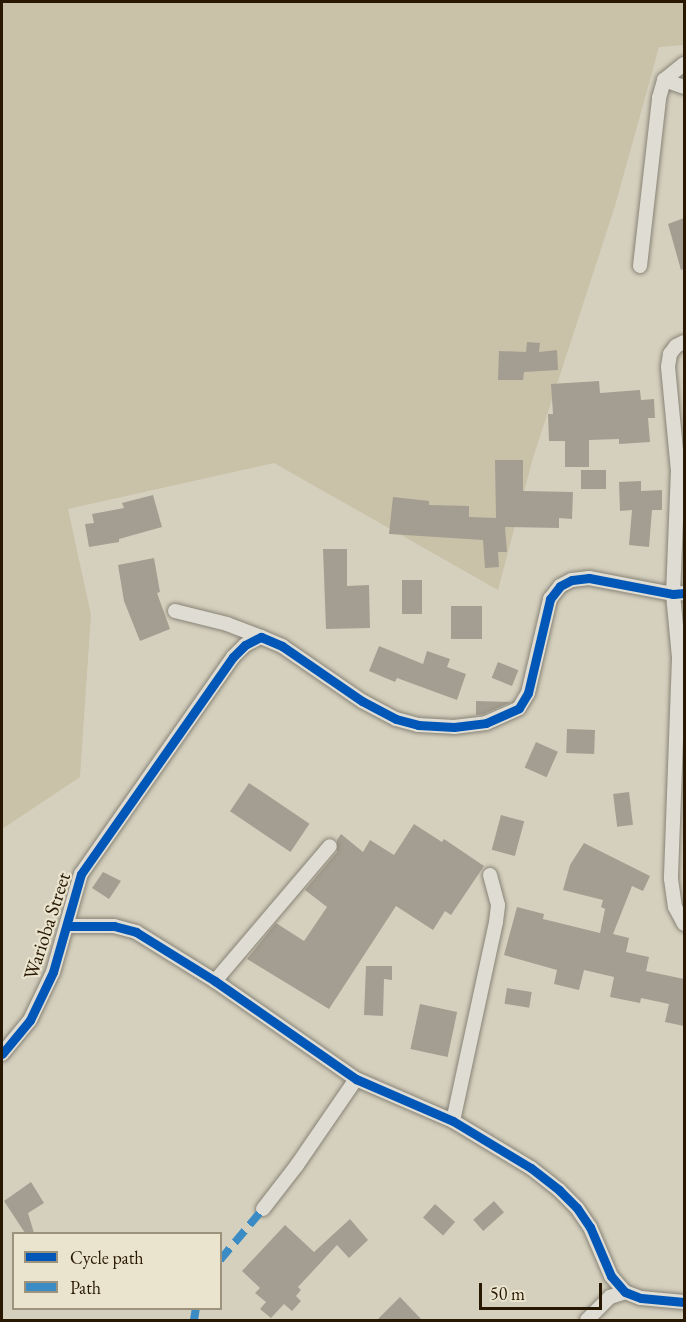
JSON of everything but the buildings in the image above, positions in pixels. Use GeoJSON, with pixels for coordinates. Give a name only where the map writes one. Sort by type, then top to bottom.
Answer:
{"type":"FeatureCollection","features":[{"type":"Feature","properties":{"kind":"street"},"geometry":{"type":"LineString","coordinates":[[640,266],[654,124],[664,80],[684,64]]}},
{"type":"Feature","properties":{"kind":"street"},"geometry":{"type":"LineString","coordinates":[[664,80],[684,87]]}},
{"type":"Feature","properties":{"kind":"street"},"geometry":{"type":"LineString","coordinates":[[684,342],[676,346],[670,354],[668,367],[678,470],[679,594],[671,879],[675,907],[684,924]]}},
{"type":"Feature","properties":{"kind":"street"},"geometry":{"type":"LineString","coordinates":[[176,611],[227,624],[282,646],[362,701],[396,719],[418,725],[454,727],[486,723],[519,708],[528,693],[550,599],[560,586],[572,580],[590,578],[679,594]]}},
{"type":"Feature","properties":{"kind":"street","name":"Warioba Street"},"geometry":{"type":"LineString","coordinates":[[2,1054],[30,1020],[53,972],[81,874],[233,657],[245,645],[261,637]]}},
{"type":"Feature","properties":{"kind":"street"},"geometry":{"type":"LineString","coordinates":[[216,981],[330,846]]}},
{"type":"Feature","properties":{"kind":"street"},"geometry":{"type":"LineString","coordinates":[[453,1121],[496,922],[498,905],[490,875]]}},
{"type":"Feature","properties":{"kind":"street"},"geometry":{"type":"LineString","coordinates":[[67,926],[114,926],[136,932],[216,981],[356,1079],[453,1121],[531,1168],[559,1190],[590,1227],[611,1276],[625,1292],[640,1298],[684,1302]]}},
{"type":"Feature","properties":{"kind":"street"},"geometry":{"type":"LineString","coordinates":[[263,1209],[297,1165],[356,1079]]}},
{"type":"Feature","properties":{"kind":"street"},"geometry":{"type":"LineString","coordinates":[[587,1320],[610,1297],[625,1292]]}},
{"type":"Feature","properties":{"kind":"shaded area"},"geometry":{"type":"Polygon","coordinates":[[[2,2],[684,2],[684,45],[659,47],[615,206],[533,458],[498,590],[274,463],[68,509],[91,615],[80,777],[2,829],[2,2]]]}},
{"type":"Feature","properties":{"kind":"marked path"},"geometry":{"type":"LineString","coordinates":[[222,1258],[263,1209]]}},
{"type":"Feature","properties":{"kind":"marked path"},"geometry":{"type":"LineString","coordinates":[[194,1320],[196,1310]]}},
{"type":"Feature","properties":{"kind":"cycle path"},"geometry":{"type":"LineString","coordinates":[[2,1054],[30,1020],[53,972],[81,874],[233,657],[245,645],[261,637],[282,646],[362,701],[396,719],[418,725],[454,727],[486,723],[519,708],[528,693],[550,599],[560,586],[572,580],[589,578],[673,594],[684,593]]}},
{"type":"Feature","properties":{"kind":"cycle path"},"geometry":{"type":"LineString","coordinates":[[67,926],[114,926],[136,932],[215,981],[356,1079],[453,1121],[531,1168],[577,1208],[590,1227],[611,1276],[625,1292],[641,1298],[684,1302]]}}]}
